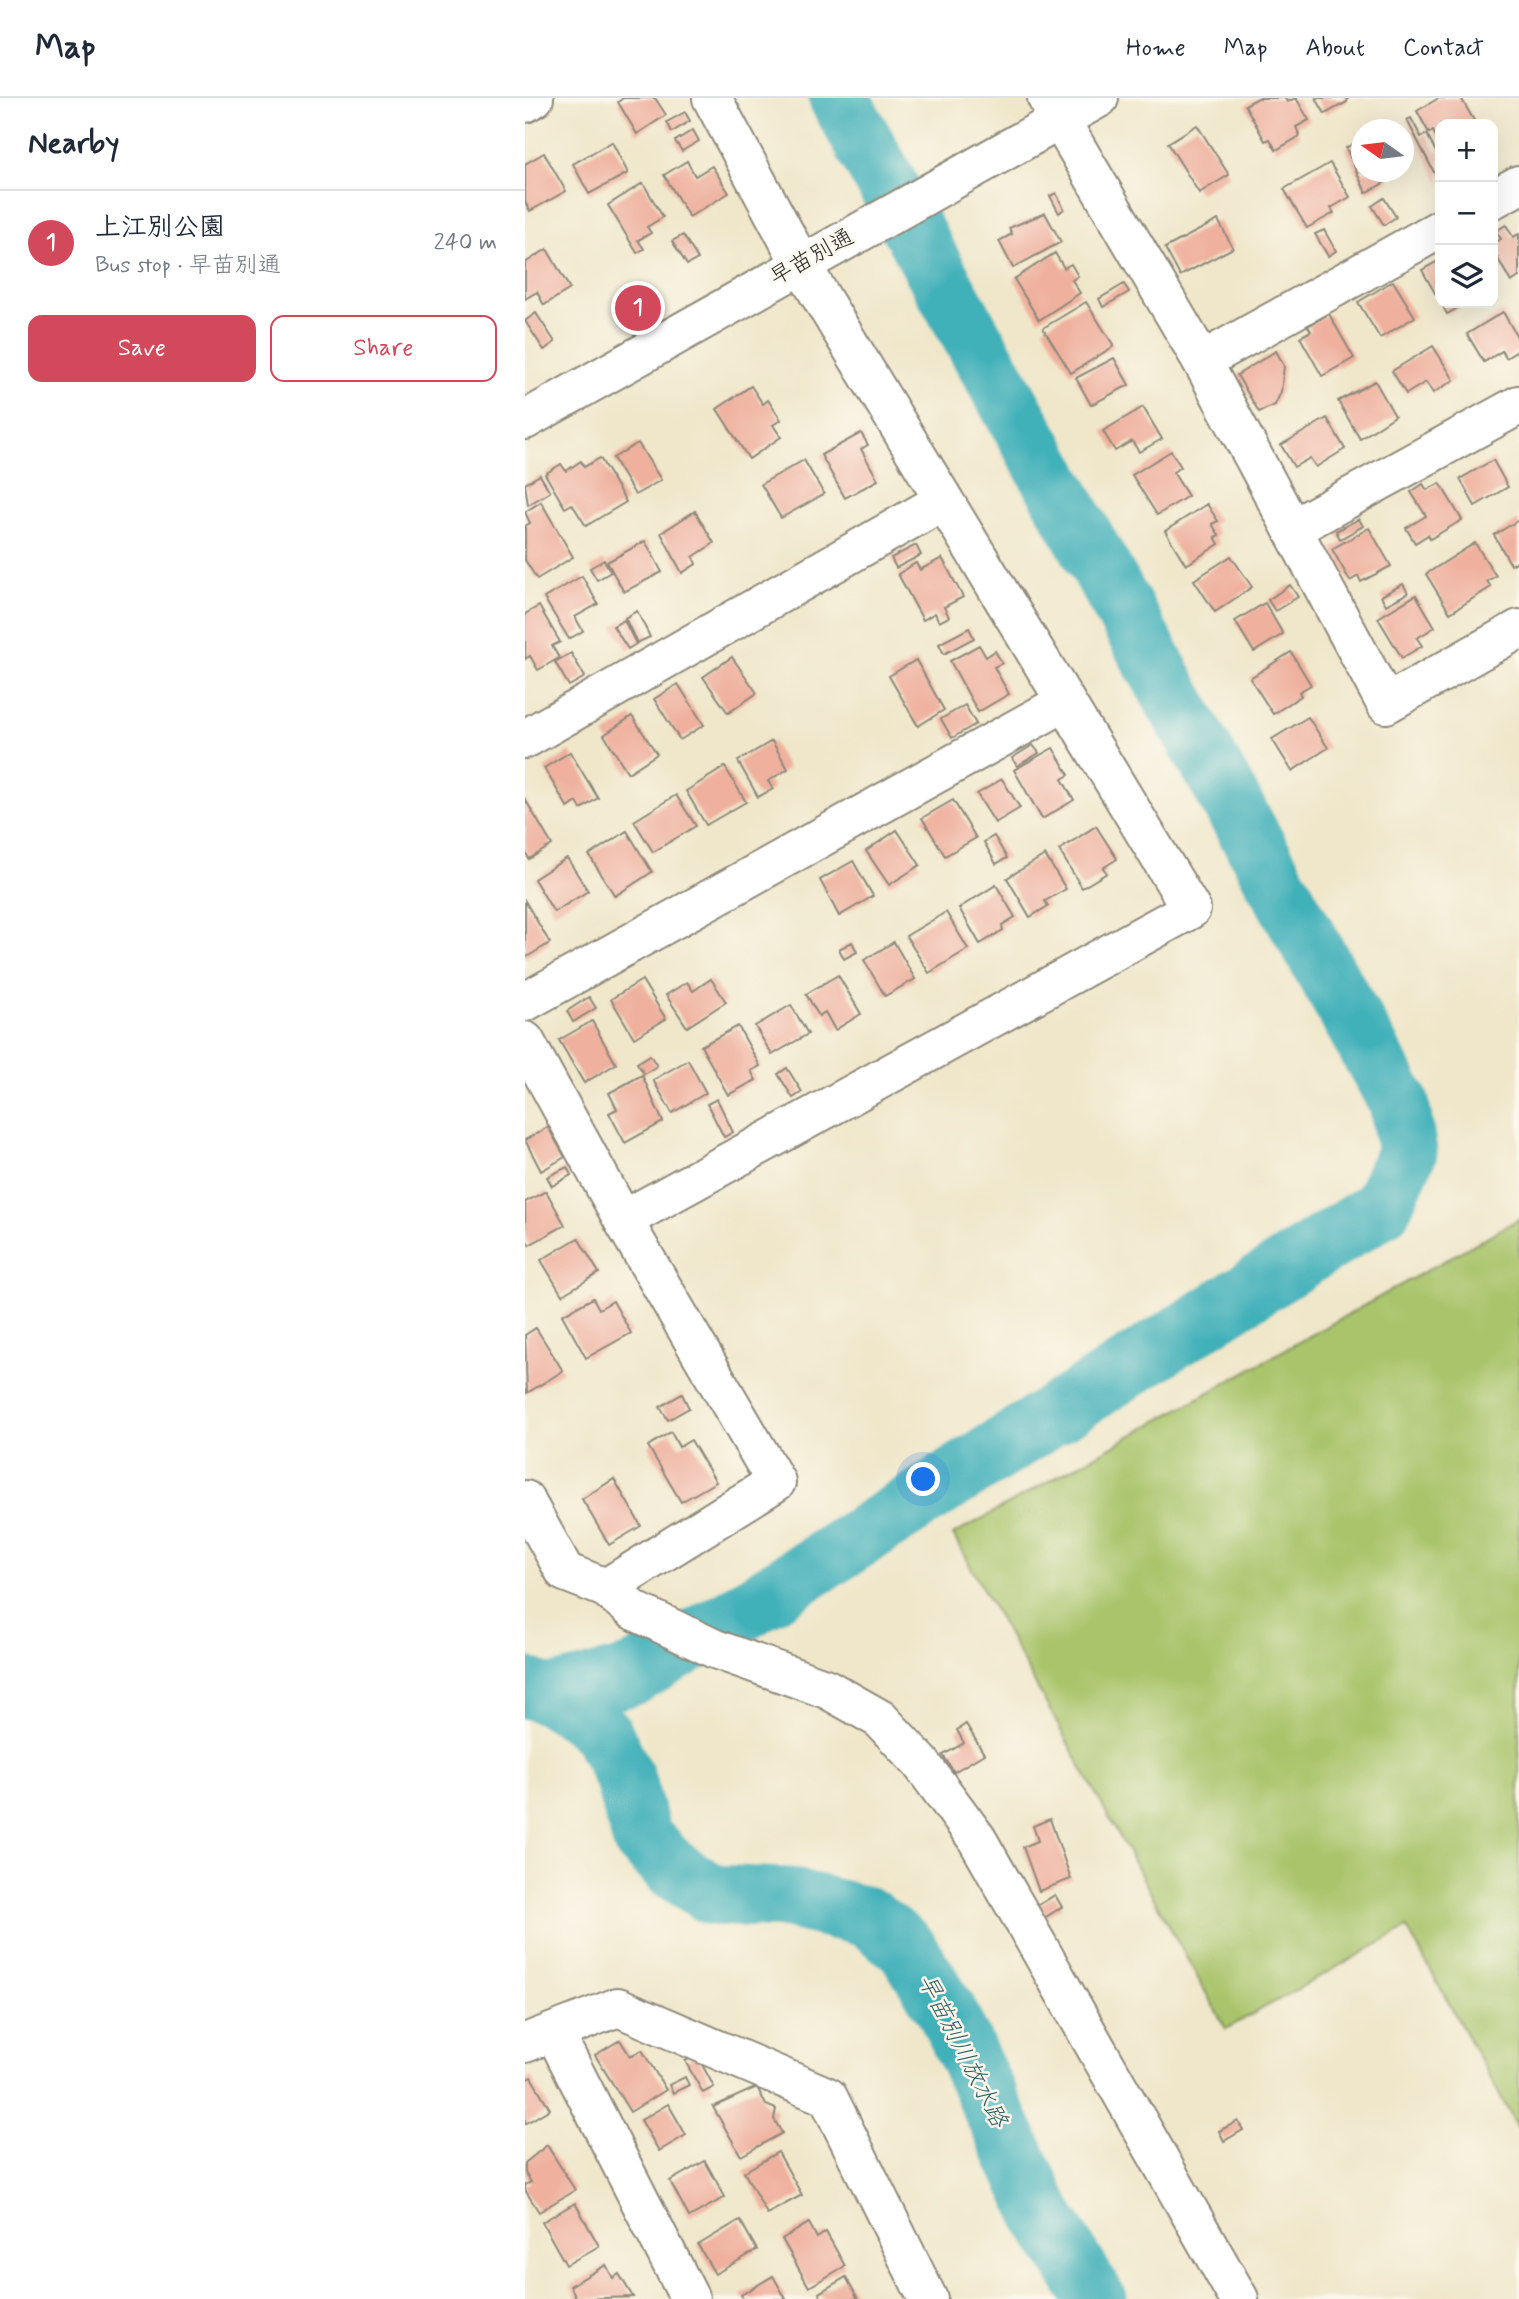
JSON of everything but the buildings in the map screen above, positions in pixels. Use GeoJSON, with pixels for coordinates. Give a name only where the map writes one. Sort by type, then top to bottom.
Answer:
{"type":"FeatureCollection","features":[{"type":"Feature","properties":{"kind":"street"},"geometry":{"type":"LineString","coordinates":[[525,103],[534,98]]}},
{"type":"Feature","properties":{"kind":"street"},"geometry":{"type":"LineString","coordinates":[[623,1220],[1191,908],[801,264],[712,98]]}},
{"type":"Feature","properties":{"kind":"street","name":"早苗別通"},"geometry":{"type":"LineString","coordinates":[[525,419],[951,181],[1053,109],[1099,98]]}},
{"type":"Feature","properties":{"kind":"street"},"geometry":{"type":"LineString","coordinates":[[1053,109],[1202,362],[1386,704],[1514,643]]}},
{"type":"Feature","properties":{"kind":"street"},"geometry":{"type":"LineString","coordinates":[[1498,196],[1519,185]]}},
{"type":"Feature","properties":{"kind":"street"},"geometry":{"type":"LineString","coordinates":[[1202,362],[1435,232]]}},
{"type":"Feature","properties":{"kind":"street"},"geometry":{"type":"LineString","coordinates":[[1292,529],[1519,405]]}},
{"type":"Feature","properties":{"kind":"street"},"geometry":{"type":"LineString","coordinates":[[525,739],[943,501]]}},
{"type":"Feature","properties":{"kind":"street"},"geometry":{"type":"LineString","coordinates":[[525,1002],[1065,702]]}},
{"type":"Feature","properties":{"kind":"street"},"geometry":{"type":"LineString","coordinates":[[525,1041],[623,1220],[776,1482],[606,1588]]}},
{"type":"Feature","properties":{"kind":"street"},"geometry":{"type":"LineString","coordinates":[[525,1500],[565,1572],[606,1588],[633,1610],[692,1638],[827,1689],[880,1719],[921,1763],[977,1839],[1239,2299]]}},
{"type":"Feature","properties":{"kind":"street"},"geometry":{"type":"LineString","coordinates":[[690,2299],[540,2037],[618,2007],[828,2097],[928,2299]]}},
{"type":"Feature","properties":{"kind":"green space"},"geometry":{"type":"Polygon","coordinates":[[[1519,1219],[1519,2130],[1407,1928],[1226,2029],[953,1535],[1519,1219]]]}},
{"type":"Feature","properties":{"kind":"waterway"},"geometry":{"type":"LineString","coordinates":[[551,1696],[633,1675],[734,1617],[1381,1208],[1407,1152],[1399,1103],[839,98]]}},
{"type":"Feature","properties":{"kind":"waterway","name":"早苗別川放水路"},"geometry":{"type":"LineString","coordinates":[[525,1687],[551,1696],[576,1710],[602,1733],[624,1777],[642,1838],[671,1868],[713,1895],[789,1898],[867,1917],[906,1947],[946,2010],[1044,2216],[1096,2299]]}},
{"type":"Feature","properties":{"kind":"place","name":"上江別公園"},"geometry":{"type":"Point","coordinates":[638,308]}}]}
